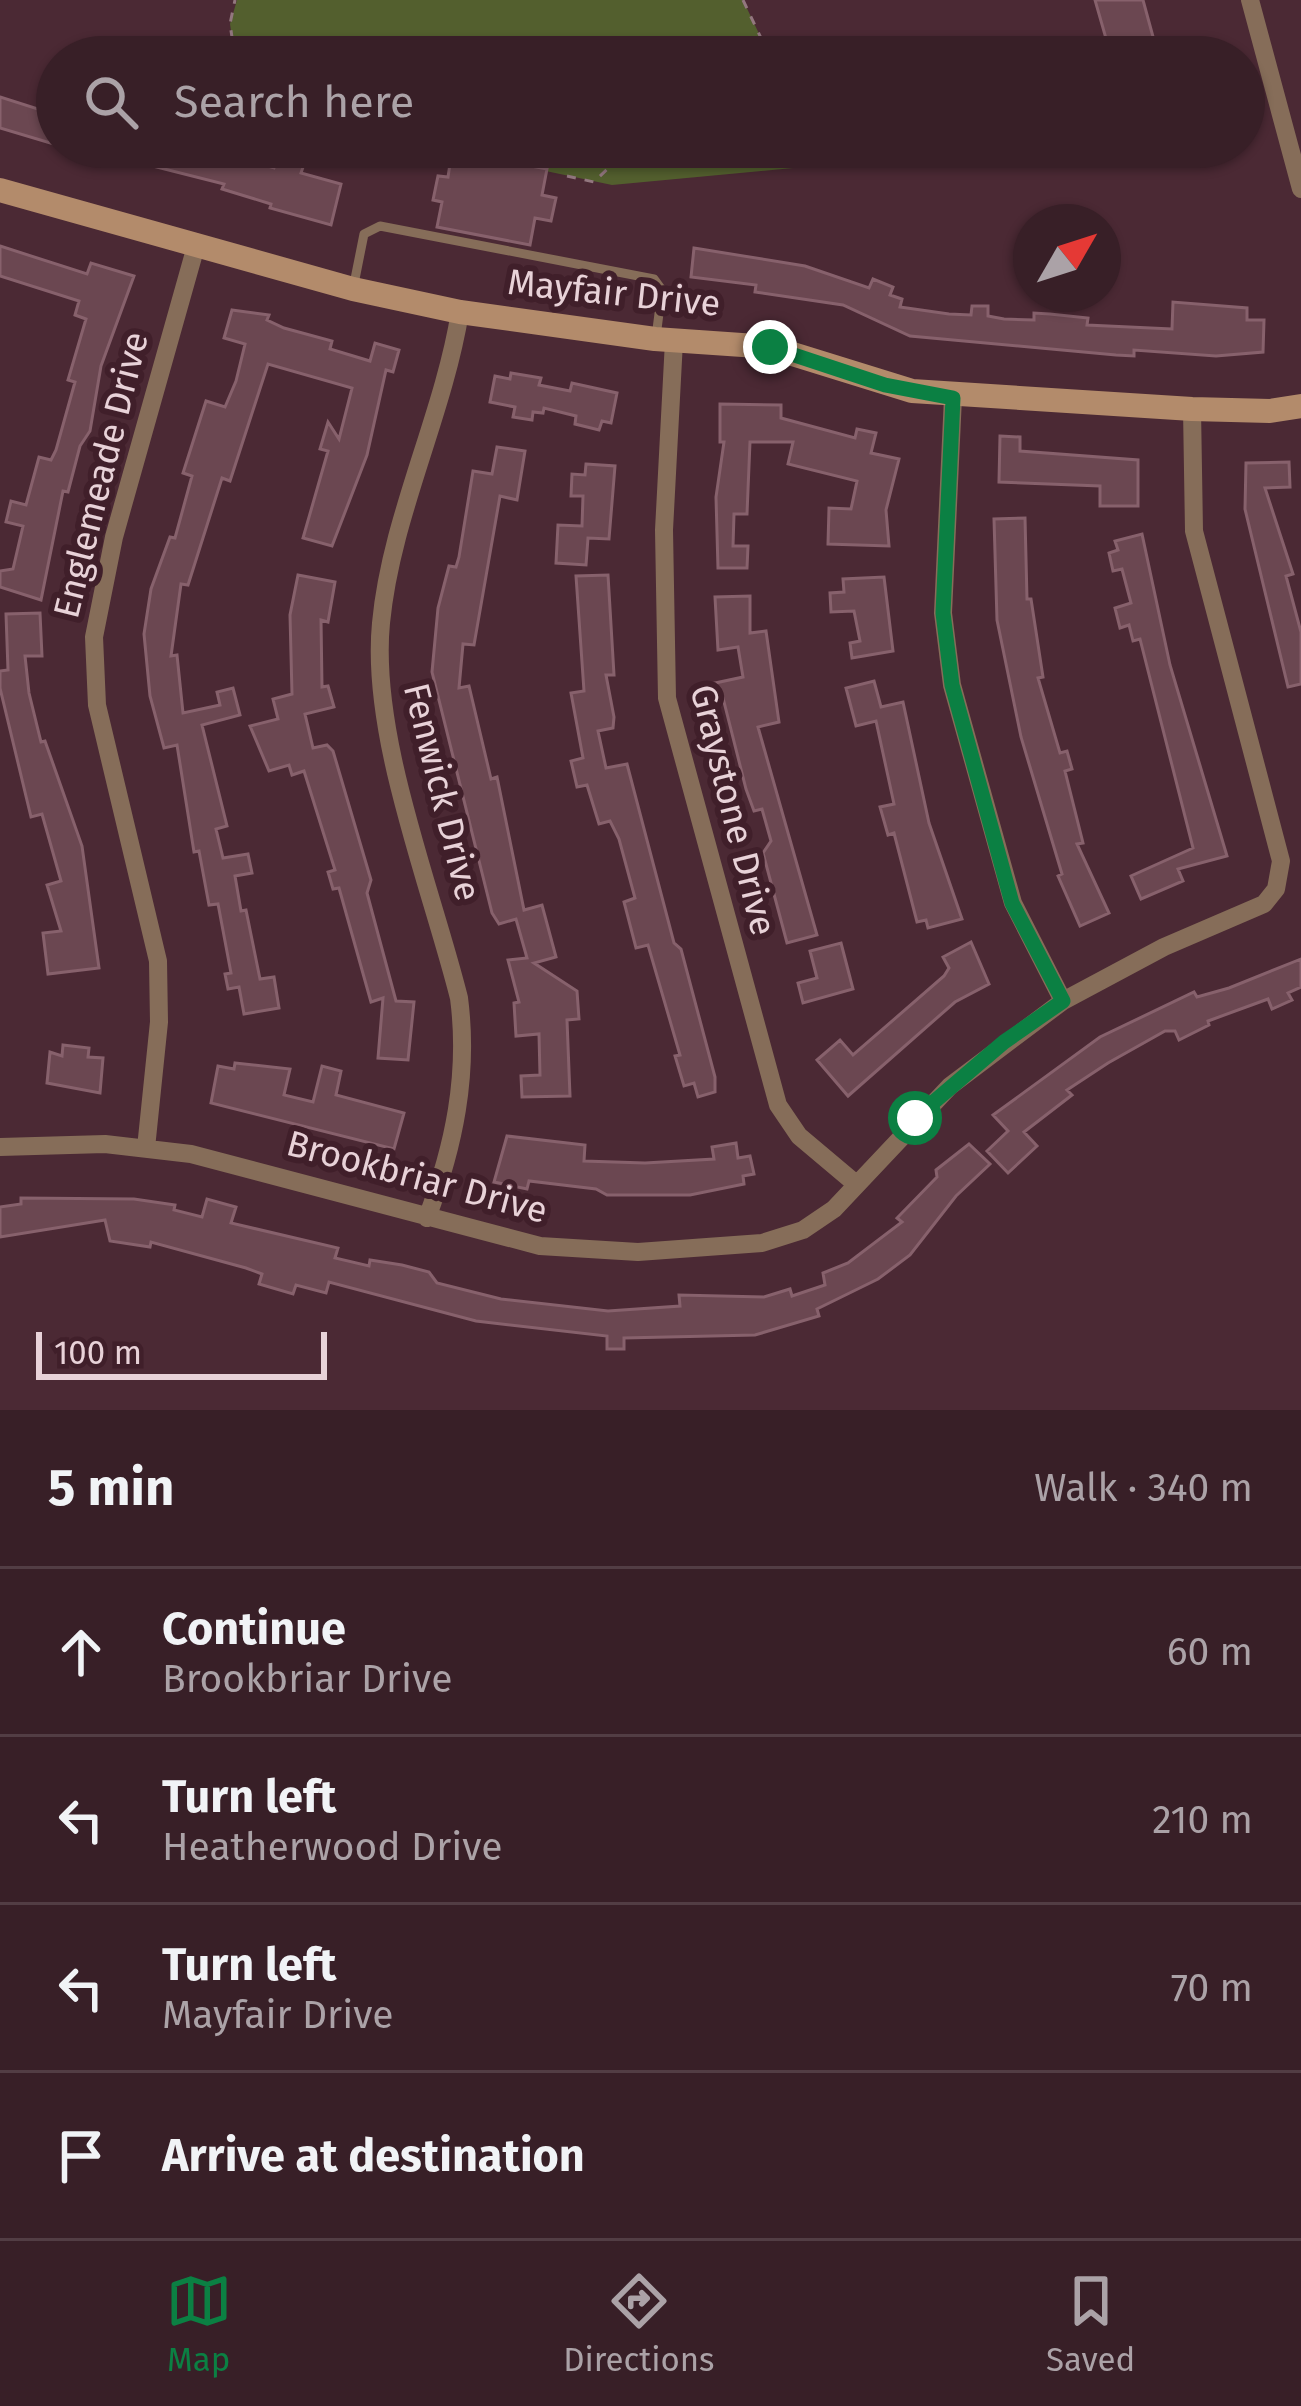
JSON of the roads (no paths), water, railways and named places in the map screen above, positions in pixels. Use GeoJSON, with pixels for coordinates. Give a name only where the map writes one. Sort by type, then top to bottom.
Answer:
{"type":"FeatureCollection","features":[{"type":"Feature","properties":{"kind":"street"},"geometry":{"type":"LineString","coordinates":[[1250,0],[1260,36]]}},
{"type":"Feature","properties":{"kind":"street"},"geometry":{"type":"LineString","coordinates":[[1265,56],[1301,189]]}},
{"type":"Feature","properties":{"kind":"street","name":"Mayfair Drive"},"geometry":{"type":"LineString","coordinates":[[0,190],[353,289],[460,312],[664,340],[770,347],[885,385],[953,398],[1270,411],[1301,406]]}},
{"type":"Feature","properties":{"kind":"street","name":"Englemeade Drive"},"geometry":{"type":"LineString","coordinates":[[146,1148],[159,1022],[158,961],[97,705],[94,637],[114,537],[196,246]]}},
{"type":"Feature","properties":{"kind":"street","name":"Fenwick Drive"},"geometry":{"type":"LineString","coordinates":[[427,1218],[458,1110],[464,1036],[459,998],[388,730],[380,646],[386,590],[460,312]]}},
{"type":"Feature","properties":{"kind":"street","name":"Graystone Drive"},"geometry":{"type":"LineString","coordinates":[[664,340],[662,632],[673,724],[778,1105],[799,1136],[856,1184]]}},
{"type":"Feature","properties":{"kind":"street"},"geometry":{"type":"LineString","coordinates":[[953,398],[943,613],[952,685],[1012,903],[1063,1001]]}},
{"type":"Feature","properties":{"kind":"street","name":"Brookbriar Drive"},"geometry":{"type":"LineString","coordinates":[[0,1147],[146,1148],[227,1161],[427,1218],[556,1248],[717,1248],[803,1230],[834,1209],[950,1086],[1063,1001],[1164,947],[1250,912],[1276,889],[1281,862],[1194,532],[1192,409]]}},
{"type":"Feature","properties":{"kind":"lane"},"geometry":{"type":"LineString","coordinates":[[353,289],[364,234],[380,226],[654,279],[662,290],[664,340]]}}]}
